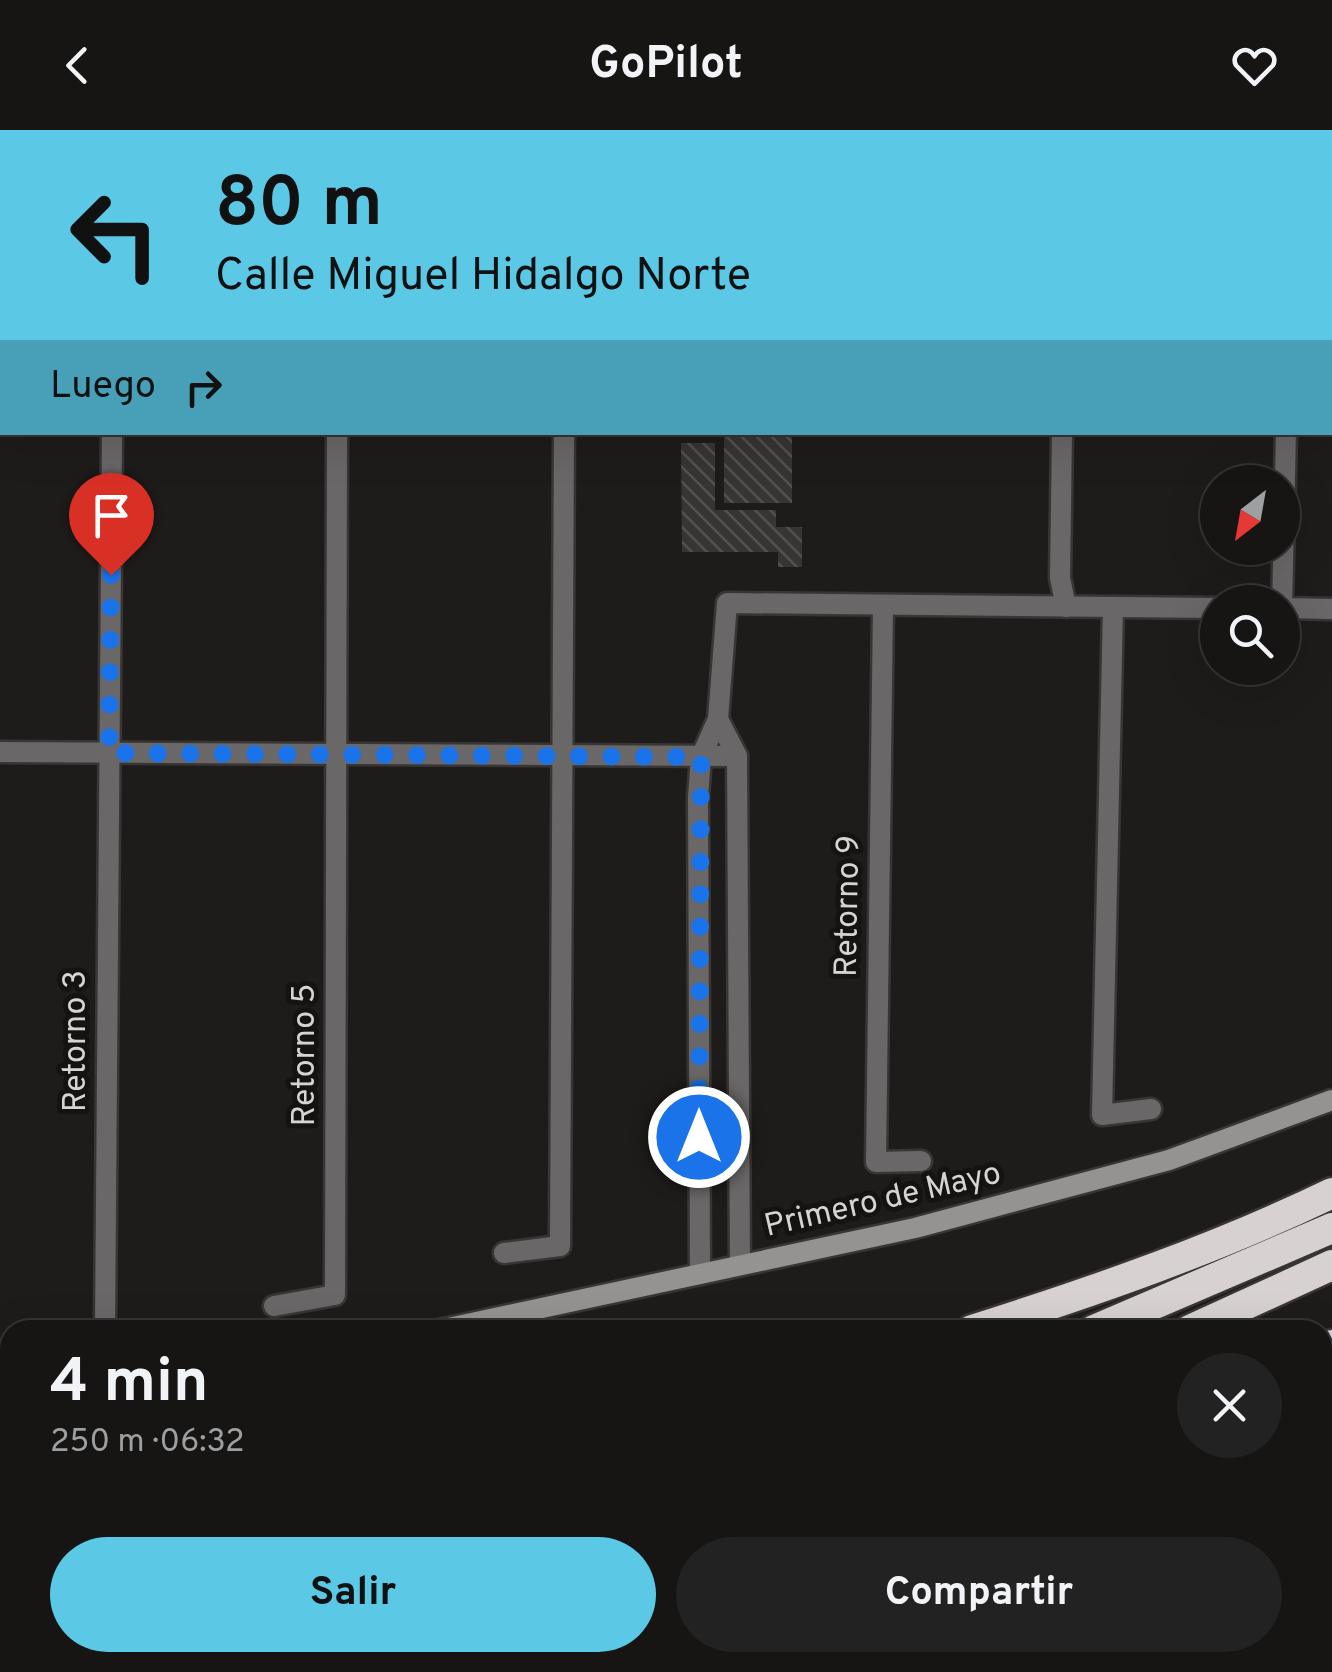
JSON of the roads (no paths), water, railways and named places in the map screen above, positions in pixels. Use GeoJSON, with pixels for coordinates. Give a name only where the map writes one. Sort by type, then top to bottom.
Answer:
{"type":"FeatureCollection","features":[{"type":"Feature","properties":{"kind":"highway"},"geometry":{"type":"LineString","coordinates":[[1004,1320],[1112,1286],[1263,1226],[1332,1193]]}},
{"type":"Feature","properties":{"kind":"highway"},"geometry":{"type":"LineString","coordinates":[[1117,1320],[1332,1228]]}},
{"type":"Feature","properties":{"kind":"highway"},"geometry":{"type":"LineString","coordinates":[[1212,1320],[1332,1266]]}},
{"type":"Feature","properties":{"kind":"main road","name":"Primero de Mayo"},"geometry":{"type":"LineString","coordinates":[[486,1320],[915,1228],[1169,1160],[1332,1100]]}},
{"type":"Feature","properties":{"kind":"street","name":"Retorno 3"},"geometry":{"type":"LineString","coordinates":[[105,1320],[112,435]]}},
{"type":"Feature","properties":{"kind":"street"},"geometry":{"type":"LineString","coordinates":[[337,435],[338,754]]}},
{"type":"Feature","properties":{"kind":"street"},"geometry":{"type":"LineString","coordinates":[[504,1253],[560,1246],[564,435]]}},
{"type":"Feature","properties":{"kind":"street"},"geometry":{"type":"LineString","coordinates":[[1062,435],[1060,578],[1066,606]]}},
{"type":"Feature","properties":{"kind":"street"},"geometry":{"type":"LineString","coordinates":[[1283,585],[1286,435]]}},
{"type":"Feature","properties":{"kind":"street"},"geometry":{"type":"LineString","coordinates":[[700,1274],[701,757],[718,719],[727,603],[1200,608]]}},
{"type":"Feature","properties":{"kind":"street","name":"Retorno 9"},"geometry":{"type":"LineString","coordinates":[[883,605],[876,1162],[921,1161]]}},
{"type":"Feature","properties":{"kind":"street"},"geometry":{"type":"LineString","coordinates":[[1113,607],[1102,1114],[1152,1109]]}},
{"type":"Feature","properties":{"kind":"street"},"geometry":{"type":"LineString","coordinates":[[1300,608],[1332,609]]}},
{"type":"Feature","properties":{"kind":"street"},"geometry":{"type":"LineString","coordinates":[[718,719],[737,756],[740,1266]]}},
{"type":"Feature","properties":{"kind":"street"},"geometry":{"type":"LineString","coordinates":[[0,752],[737,756]]}},
{"type":"Feature","properties":{"kind":"street","name":"Retorno 5"},"geometry":{"type":"LineString","coordinates":[[274,1306],[335,1295],[338,754]]}},
{"type":"Feature","properties":{"kind":"street"},"geometry":{"type":"LineString","coordinates":[[699,1137],[738,1137]]}}]}
